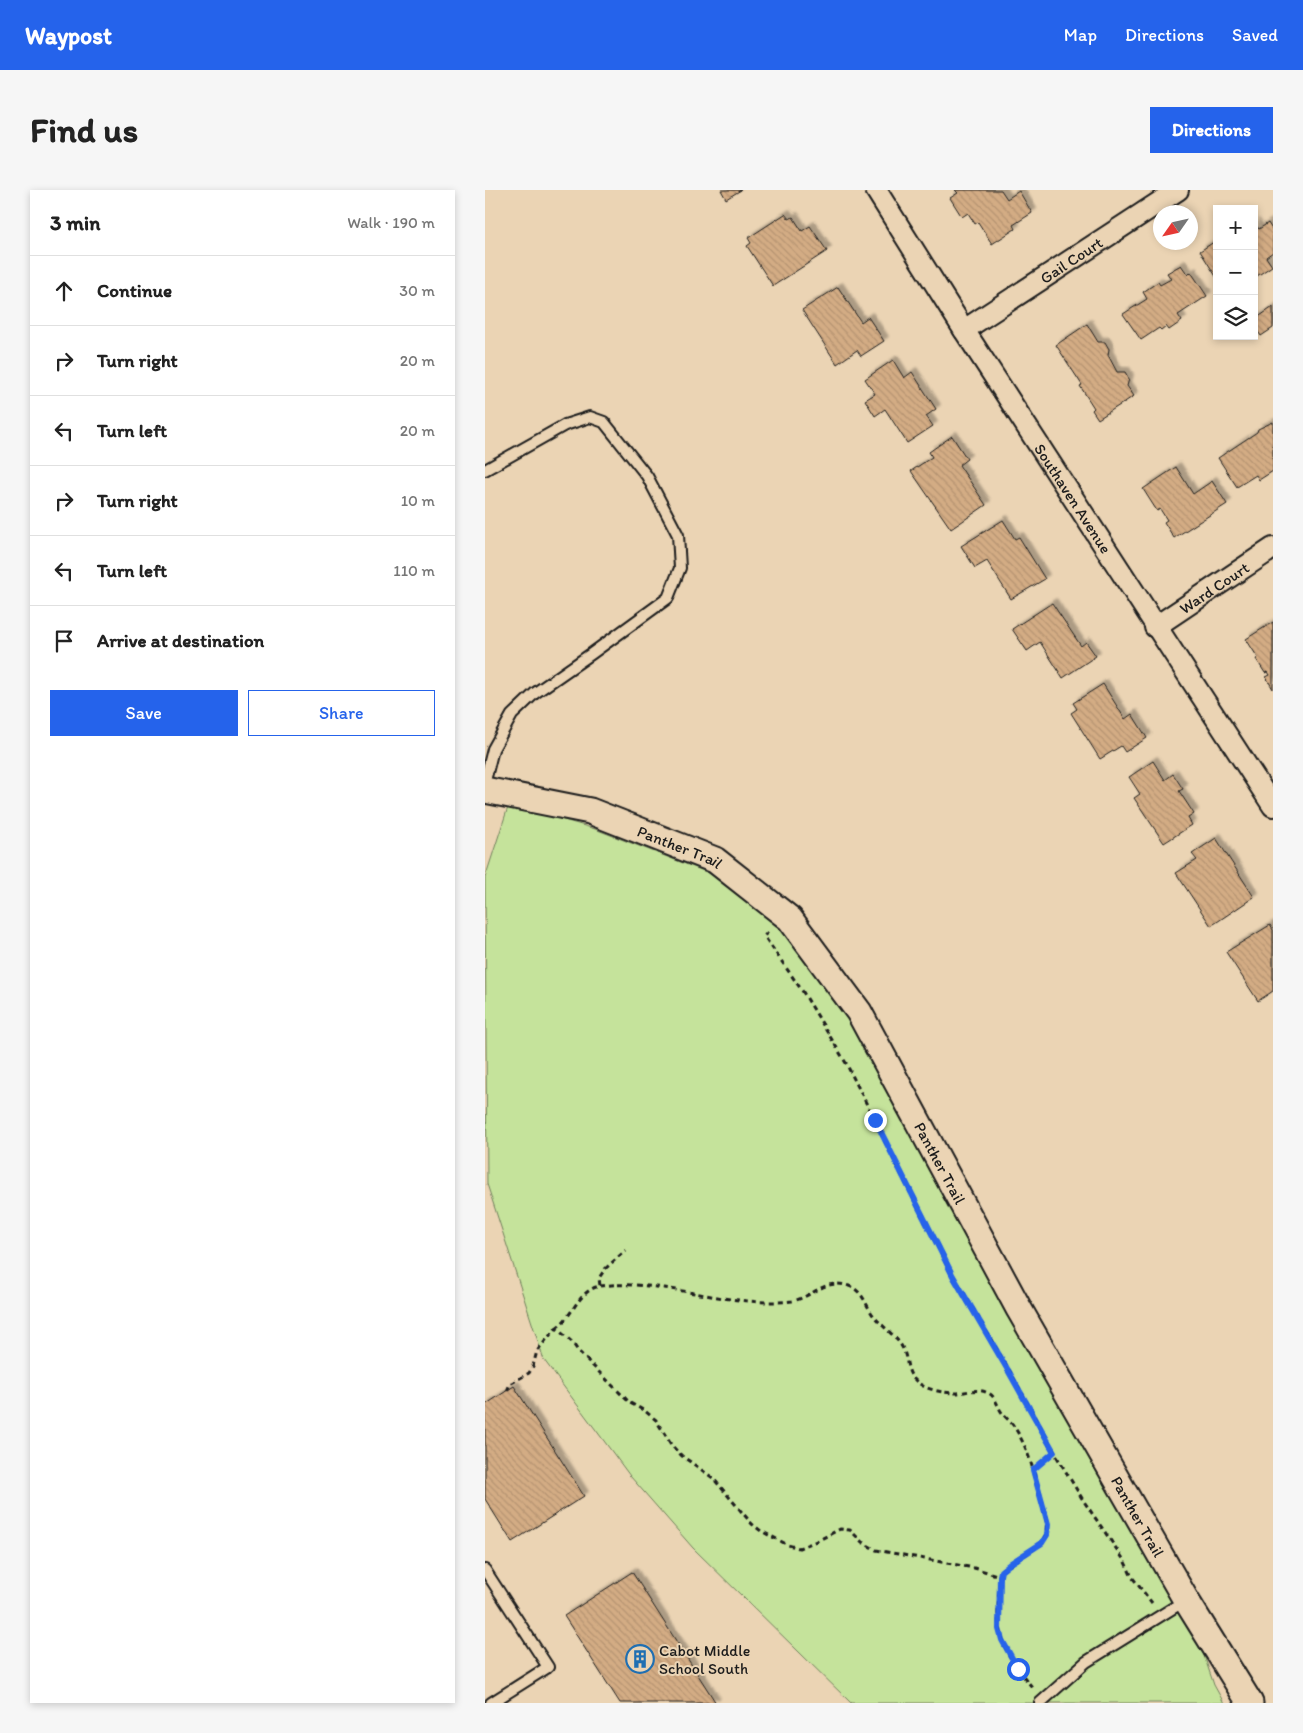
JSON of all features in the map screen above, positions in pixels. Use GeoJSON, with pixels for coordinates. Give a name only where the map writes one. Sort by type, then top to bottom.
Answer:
{"type":"FeatureCollection","features":[{"type":"Feature","properties":{"kind":"street","name":"Southaven Avenue"},"geometry":{"type":"LineString","coordinates":[[876,190],[963,330],[1273,806]]}},
{"type":"Feature","properties":{"kind":"street","name":"Gail Court"},"geometry":{"type":"LineString","coordinates":[[963,330],[1178,190]]}},
{"type":"Feature","properties":{"kind":"street","name":"Ward Court"},"geometry":{"type":"LineString","coordinates":[[1155,627],[1273,548]]}},
{"type":"Feature","properties":{"kind":"street","name":"Panther Trail"},"geometry":{"type":"LineString","coordinates":[[485,790],[590,811],[715,860],[790,919],[859,1012],[1019,1309],[1187,1600],[1250,1703]]}},
{"type":"Feature","properties":{"kind":"lane"},"geometry":{"type":"LineString","coordinates":[[485,470],[565,425],[590,417],[604,422],[647,476],[678,535],[680,568],[668,598],[535,693],[512,715],[493,749],[485,781]]}},
{"type":"Feature","properties":{"kind":"lane"},"geometry":{"type":"LineString","coordinates":[[485,1570],[548,1667],[491,1703]]}},
{"type":"Feature","properties":{"kind":"lane"},"geometry":{"type":"LineString","coordinates":[[1041,1702],[1086,1662],[1187,1600]]}},
{"type":"Feature","properties":{"kind":"path"},"geometry":{"type":"LineString","coordinates":[[784,914],[764,936],[803,992],[846,1064],[953,1276],[1054,1452],[1083,1500],[1124,1560],[1132,1577],[1162,1616]]}},
{"type":"Feature","properties":{"kind":"path"},"geometry":{"type":"LineString","coordinates":[[600,1286],[599,1278],[605,1269],[626,1250]]}},
{"type":"Feature","properties":{"kind":"path"},"geometry":{"type":"LineString","coordinates":[[507,1391],[510,1384],[529,1373],[537,1351],[592,1287],[612,1284],[640,1286],[742,1301],[768,1302],[793,1301],[833,1284],[848,1286],[857,1290],[873,1315],[903,1347],[913,1379],[919,1384],[944,1392],[987,1392],[994,1397],[997,1405],[1013,1425],[1030,1458],[1048,1524],[1047,1535],[1042,1543],[1001,1571],[999,1629],[1002,1640],[1018,1669],[1041,1702]]}},
{"type":"Feature","properties":{"kind":"path"},"geometry":{"type":"LineString","coordinates":[[556,1328],[572,1342],[578,1351],[630,1403],[645,1411],[656,1420],[672,1446],[682,1456],[713,1478],[752,1524],[772,1538],[788,1546],[799,1548],[819,1540],[840,1528],[850,1530],[862,1542],[876,1550],[974,1568],[1000,1576]]}},
{"type":"Feature","properties":{"kind":"path"},"geometry":{"type":"LineString","coordinates":[[1033,1470],[1054,1452]]}},
{"type":"Feature","properties":{"kind":"green space"},"geometry":{"type":"Polygon","coordinates":[[[509,804],[595,829],[727,880],[758,904],[795,942],[831,988],[1042,1376],[1197,1635],[1214,1685],[1224,1703],[851,1703],[693,1548],[630,1476],[544,1360],[487,1184],[485,878],[509,804]]]}},
{"type":"Feature","properties":{"kind":"building"},"geometry":{"type":"Polygon","coordinates":[[[721,190],[741,190],[726,199],[721,190]]]}},
{"type":"Feature","properties":{"kind":"building"},"geometry":{"type":"Polygon","coordinates":[[[955,190],[1001,190],[1007,199],[1019,191],[1032,213],[1013,225],[1015,229],[992,244],[978,222],[975,224],[968,213],[962,217],[950,198],[958,193],[955,190]]]}},
{"type":"Feature","properties":{"kind":"building"},"geometry":{"type":"Polygon","coordinates":[[[785,214],[789,219],[793,217],[802,231],[810,226],[827,251],[773,286],[747,246],[751,243],[748,238],[785,214]]]}},
{"type":"Feature","properties":{"kind":"building"},"geometry":{"type":"Polygon","coordinates":[[[1268,223],[1273,231],[1273,252],[1266,257],[1272,266],[1258,275],[1258,228],[1259,229],[1268,223]]]}},
{"type":"Feature","properties":{"kind":"building"},"geometry":{"type":"Polygon","coordinates":[[[1213,243],[1213,272],[1200,251],[1213,243]]]}},
{"type":"Feature","properties":{"kind":"building"},"geometry":{"type":"Polygon","coordinates":[[[1181,265],[1188,275],[1191,272],[1207,296],[1178,315],[1182,321],[1169,330],[1166,326],[1161,330],[1159,328],[1141,340],[1123,314],[1147,299],[1143,292],[1158,282],[1160,285],[1171,279],[1167,273],[1181,265]]]}},
{"type":"Feature","properties":{"kind":"building"},"geometry":{"type":"Polygon","coordinates":[[[838,287],[861,322],[868,317],[884,341],[861,356],[857,350],[837,364],[802,310],[838,287]]]}},
{"type":"Feature","properties":{"kind":"building"},"geometry":{"type":"Polygon","coordinates":[[[1273,307],[1273,328],[1261,336],[1258,332],[1258,317],[1273,307]]]}},
{"type":"Feature","properties":{"kind":"building"},"geometry":{"type":"Polygon","coordinates":[[[1087,324],[1098,342],[1105,342],[1109,349],[1108,355],[1117,372],[1125,372],[1129,379],[1127,386],[1134,396],[1098,419],[1092,410],[1094,408],[1080,386],[1082,385],[1056,345],[1087,324]]]}},
{"type":"Feature","properties":{"kind":"building"},"geometry":{"type":"Polygon","coordinates":[[[893,360],[904,378],[912,372],[936,409],[926,416],[933,426],[907,443],[885,409],[875,416],[865,400],[875,394],[865,379],[893,360]]]}},
{"type":"Feature","properties":{"kind":"building"},"geometry":{"type":"Polygon","coordinates":[[[1273,422],[1273,471],[1259,480],[1256,475],[1237,487],[1218,458],[1257,432],[1258,429],[1273,422]]]}},
{"type":"Feature","properties":{"kind":"building"},"geometry":{"type":"Polygon","coordinates":[[[952,436],[967,459],[959,465],[986,505],[951,529],[911,471],[932,457],[929,452],[952,436]]]}},
{"type":"Feature","properties":{"kind":"building"},"geometry":{"type":"Polygon","coordinates":[[[1176,467],[1193,494],[1212,481],[1227,504],[1174,538],[1164,522],[1167,520],[1160,509],[1157,511],[1143,489],[1176,467]]]}},
{"type":"Feature","properties":{"kind":"building"},"geometry":{"type":"Polygon","coordinates":[[[1003,520],[1015,539],[1019,537],[1045,579],[1011,599],[987,561],[975,568],[961,546],[1003,520]]]}},
{"type":"Feature","properties":{"kind":"building"},"geometry":{"type":"Polygon","coordinates":[[[1052,603],[1081,646],[1086,642],[1096,656],[1063,678],[1040,642],[1027,651],[1012,629],[1052,603]]]}},
{"type":"Feature","properties":{"kind":"building"},"geometry":{"type":"Polygon","coordinates":[[[1273,622],[1273,689],[1266,677],[1270,675],[1268,672],[1265,673],[1246,639],[1273,622]]]}},
{"type":"Feature","properties":{"kind":"building"},"geometry":{"type":"Polygon","coordinates":[[[1103,684],[1125,719],[1132,714],[1147,738],[1125,752],[1121,746],[1100,759],[1071,713],[1077,709],[1073,703],[1103,684]]]}},
{"type":"Feature","properties":{"kind":"building"},"geometry":{"type":"Polygon","coordinates":[[[1153,761],[1165,780],[1173,774],[1183,789],[1179,791],[1194,814],[1188,818],[1192,825],[1164,843],[1134,798],[1140,794],[1129,777],[1153,761]]]}},
{"type":"Feature","properties":{"kind":"building"},"geometry":{"type":"Polygon","coordinates":[[[1216,838],[1254,897],[1211,926],[1176,873],[1197,860],[1192,854],[1216,838]]]}},
{"type":"Feature","properties":{"kind":"building"},"geometry":{"type":"Polygon","coordinates":[[[1270,925],[1273,930],[1273,991],[1258,1001],[1226,952],[1270,925]]]}},
{"type":"Feature","properties":{"kind":"building"},"geometry":{"type":"Polygon","coordinates":[[[514,1386],[584,1496],[512,1542],[485,1499],[485,1405],[514,1386]]]}},
{"type":"Feature","properties":{"kind":"building","name":"Cabot Middle School South"},"geometry":{"type":"Polygon","coordinates":[[[632,1572],[716,1703],[620,1703],[564,1616],[632,1572]]]}},
{"type":"Feature","properties":{"kind":"place","name":"Cabot Middle School South"},"geometry":{"type":"Point","coordinates":[640,1659]}},
{"type":"Feature","properties":{"kind":"route"},"geometry":{"type":"LineString","coordinates":[[875,1120],[953,1276],[1054,1452],[1033,1470],[1048,1524],[1047,1535],[1042,1543],[1001,1571],[1000,1576],[999,1629],[1002,1640],[1018,1669]]}}]}
